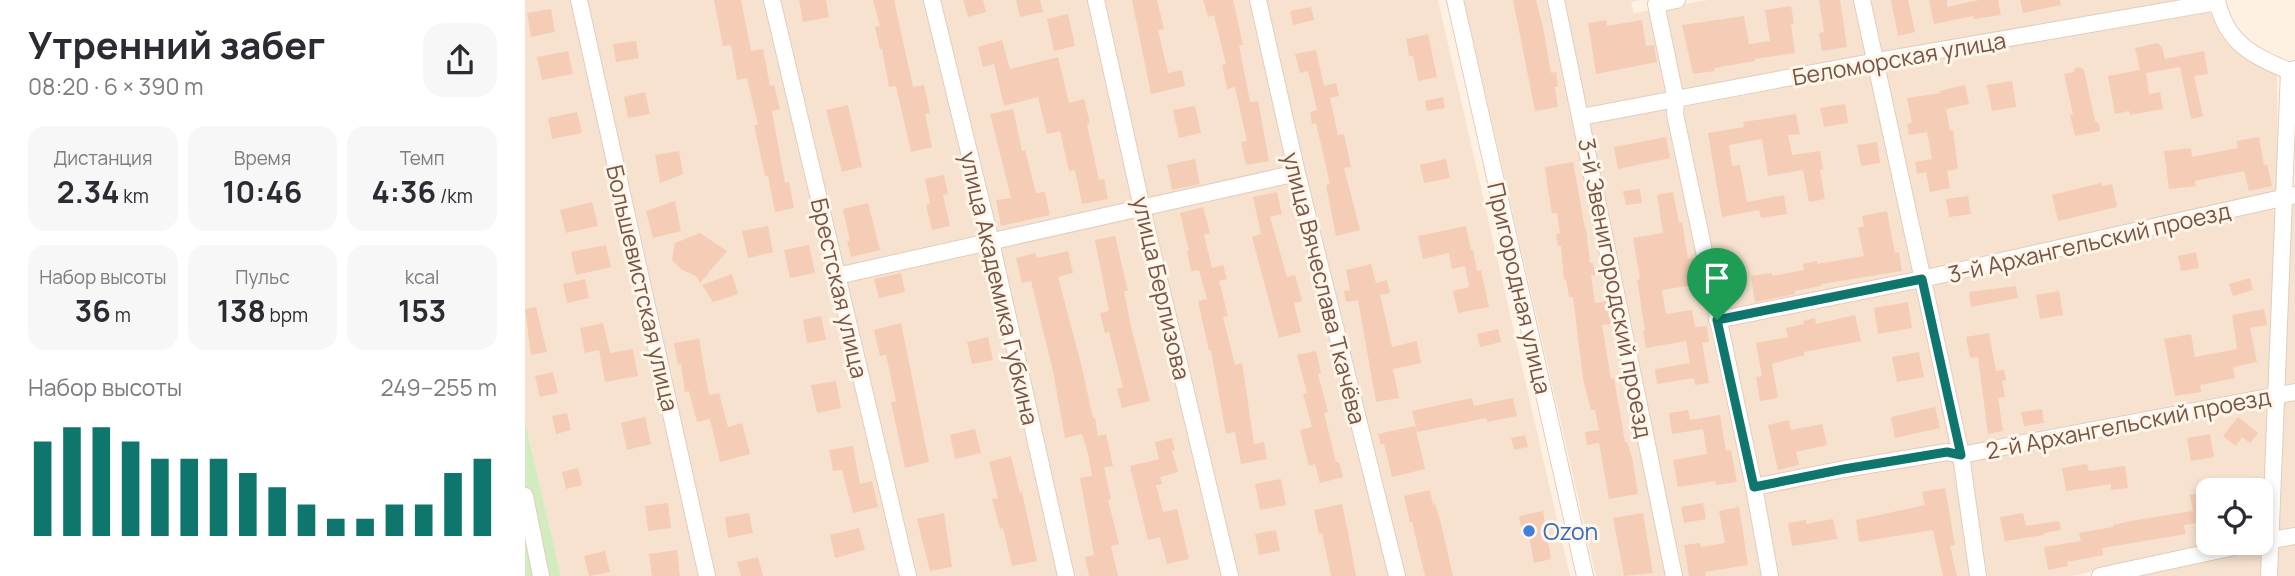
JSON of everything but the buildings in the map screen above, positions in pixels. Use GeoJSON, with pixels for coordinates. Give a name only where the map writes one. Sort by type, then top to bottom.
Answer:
{"type":"FeatureCollection","features":[{"type":"Feature","properties":{"kind":"street","name":"Большевистская улица"},"geometry":{"type":"LineString","coordinates":[[579,0],[707,576]]}},
{"type":"Feature","properties":{"kind":"street","name":"Брестская улица"},"geometry":{"type":"LineString","coordinates":[[772,0],[908,576]]}},
{"type":"Feature","properties":{"kind":"street","name":"улица Академика Губкина"},"geometry":{"type":"LineString","coordinates":[[932,0],[991,242],[1066,576]]}},
{"type":"Feature","properties":{"kind":"street","name":"улица Берлизова"},"geometry":{"type":"LineString","coordinates":[[1096,0],[1142,208],[1230,576]]}},
{"type":"Feature","properties":{"kind":"street","name":"улица Вячеслава Ткачёва"},"geometry":{"type":"LineString","coordinates":[[1258,0],[1297,173],[1397,576]]}},
{"type":"Feature","properties":{"kind":"street","name":"Пригородная улица"},"geometry":{"type":"LineString","coordinates":[[1455,0],[1585,576]]}},
{"type":"Feature","properties":{"kind":"street","name":"3-й Звенигородский проезд"},"geometry":{"type":"LineString","coordinates":[[1556,0],[1674,576]]}},
{"type":"Feature","properties":{"kind":"street"},"geometry":{"type":"LineString","coordinates":[[1677,0],[1656,4],[1677,100],[1675,114],[1754,487],[1770,576]]}},
{"type":"Feature","properties":{"kind":"street"},"geometry":{"type":"LineString","coordinates":[[1862,0],[1961,455],[1978,576]]}},
{"type":"Feature","properties":{"kind":"street","name":"Беломорская улица"},"geometry":{"type":"LineString","coordinates":[[1581,117],[2217,1],[2223,22],[2234,39],[2249,52],[2292,70]]}},
{"type":"Feature","properties":{"kind":"street"},"geometry":{"type":"LineString","coordinates":[[2268,478],[2290,197],[2292,70]]}},
{"type":"Feature","properties":{"kind":"street"},"geometry":{"type":"LineString","coordinates":[[837,276],[1297,173]]}},
{"type":"Feature","properties":{"kind":"street","name":"3-й Архангельский проезд"},"geometry":{"type":"LineString","coordinates":[[1717,320],[1922,279],[2290,197]]}},
{"type":"Feature","properties":{"kind":"street","name":"2-й Архангельский проезд"},"geometry":{"type":"LineString","coordinates":[[1754,487],[1947,452],[1961,455],[2295,392]]}},
{"type":"Feature","properties":{"kind":"street"},"geometry":{"type":"LineString","coordinates":[[526,503],[541,576]]}},
{"type":"Feature","properties":{"kind":"street"},"geometry":{"type":"LineString","coordinates":[[2273,539],[2295,536]]}},
{"type":"Feature","properties":{"kind":"street"},"geometry":{"type":"LineString","coordinates":[[2100,576],[2198,555]]}},
{"type":"Feature","properties":{"kind":"street"},"geometry":{"type":"LineString","coordinates":[[2265,555],[2269,576]]}},
{"type":"Feature","properties":{"kind":"shaded area"},"geometry":{"type":"Polygon","coordinates":[[[525,0],[1438,0],[1570,576],[561,576],[525,422],[525,0]]]}},
{"type":"Feature","properties":{"kind":"shaded area"},"geometry":{"type":"Polygon","coordinates":[[[1464,0],[1549,0],[1668,576],[1596,576],[1464,0]]]}},
{"type":"Feature","properties":{"kind":"shaded area"},"geometry":{"type":"Polygon","coordinates":[[[1563,0],[1642,0],[1631,2],[1634,13],[1653,10],[1671,96],[1586,109],[1563,0]]]}},
{"type":"Feature","properties":{"kind":"shaded area"},"geometry":{"type":"Polygon","coordinates":[[[1708,0],[1858,0],[1871,50],[1863,61],[1679,95],[1662,8],[1708,0]]]}},
{"type":"Feature","properties":{"kind":"shaded area"},"geometry":{"type":"Polygon","coordinates":[[[1867,0],[2187,0],[1888,55],[1879,52],[1867,0]]]}},
{"type":"Feature","properties":{"kind":"shaded area"},"geometry":{"type":"Polygon","coordinates":[[[2209,10],[2219,28],[2277,70],[2278,192],[1925,270],[1884,64],[2209,10]]]}},
{"type":"Feature","properties":{"kind":"shaded area"},"geometry":{"type":"Polygon","coordinates":[[[1870,72],[1876,81],[1917,277],[1726,313],[1718,309],[1679,115],[1683,107],[1870,72]]]}},
{"type":"Feature","properties":{"kind":"shaded area"},"geometry":{"type":"Polygon","coordinates":[[[1666,105],[1766,576],[1679,576],[1588,128],[1594,119],[1666,105]]]}},
{"type":"Feature","properties":{"kind":"shaded area"},"geometry":{"type":"Polygon","coordinates":[[[2295,198],[2295,383],[2282,385],[2288,206],[2295,198]]]}},
{"type":"Feature","properties":{"kind":"shaded area"},"geometry":{"type":"Polygon","coordinates":[[[2269,206],[2279,215],[2270,387],[2266,393],[1966,450],[1931,308],[1932,281],[2269,206]]]}},
{"type":"Feature","properties":{"kind":"shaded area"},"geometry":{"type":"Polygon","coordinates":[[[1903,288],[1919,288],[1954,446],[1773,481],[1759,477],[1725,332],[1733,321],[1903,288]]]}},
{"type":"Feature","properties":{"kind":"shaded area"},"geometry":{"type":"Polygon","coordinates":[[[2295,400],[2295,530],[2275,534],[2283,402],[2295,400]]]}},
{"type":"Feature","properties":{"kind":"shaded area"},"geometry":{"type":"Polygon","coordinates":[[[2264,403],[2268,408],[2266,478],[2196,478],[2196,548],[2195,546],[2073,576],[1983,576],[1968,464],[1975,457],[2264,403]]]}},
{"type":"Feature","properties":{"kind":"shaded area"},"geometry":{"type":"Polygon","coordinates":[[[1947,456],[1956,460],[1974,576],[1775,576],[1762,499],[1771,488],[1947,456]]]}},
{"type":"Feature","properties":{"kind":"shaded area"},"geometry":{"type":"Polygon","coordinates":[[[2295,539],[2295,576],[2274,576],[2275,544],[2295,539]]]}},
{"type":"Feature","properties":{"kind":"shaded area"},"geometry":{"type":"Polygon","coordinates":[[[2216,555],[2264,555],[2263,576],[2116,576],[2216,555]]]}},
{"type":"Feature","properties":{"kind":"green space"},"geometry":{"type":"Polygon","coordinates":[[[525,422],[561,576],[525,576],[525,422]]]}},
{"type":"Feature","properties":{"kind":"place","name":"Ozon"},"geometry":{"type":"Point","coordinates":[1529,531]}},
{"type":"Feature","properties":{"kind":"route"},"geometry":{"type":"LineString","coordinates":[[1922,279],[1961,455],[1947,452],[1754,487],[1717,320],[1922,279]]}}]}
